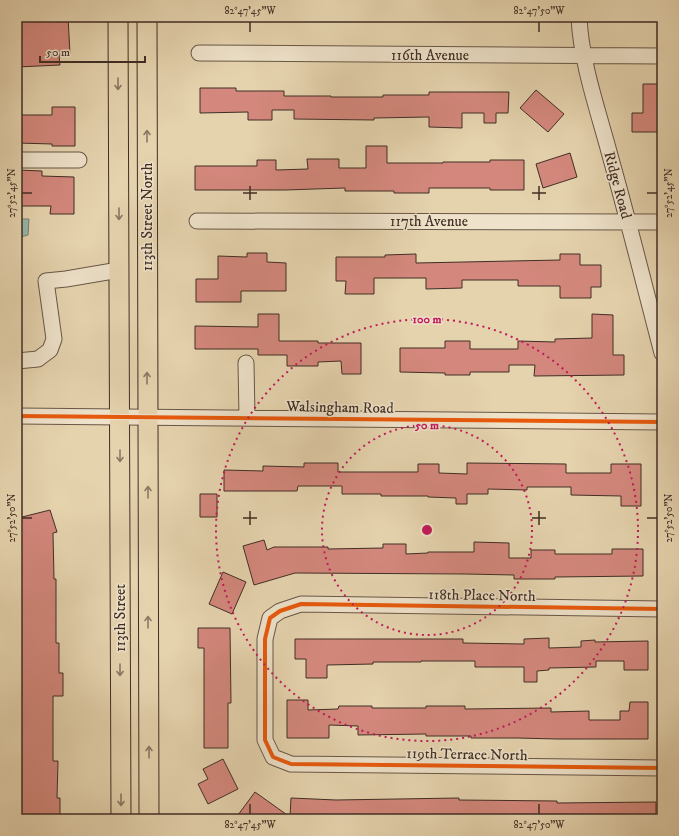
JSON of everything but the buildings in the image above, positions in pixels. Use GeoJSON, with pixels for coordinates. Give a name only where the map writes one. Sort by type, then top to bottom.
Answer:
{"type":"FeatureCollection","features":[{"type":"Feature","properties":{"kind":"main road","name":"113th Street North"},"geometry":{"type":"LineString","coordinates":[[118,17],[120,417]]}},
{"type":"Feature","properties":{"kind":"main road","name":"113th Street North"},"geometry":{"type":"LineString","coordinates":[[147,17],[147,417]]}},
{"type":"Feature","properties":{"kind":"main road","name":"113th Street"},"geometry":{"type":"LineString","coordinates":[[120,417],[121,819]]}},
{"type":"Feature","properties":{"kind":"main road","name":"113th Street"},"geometry":{"type":"LineString","coordinates":[[147,417],[149,819]]}},
{"type":"Feature","properties":{"kind":"street","name":"Ridge Road"},"geometry":{"type":"LineString","coordinates":[[579,17],[580,35],[584,56],[628,222],[658,321],[662,353]]}},
{"type":"Feature","properties":{"kind":"street","name":"116th Avenue"},"geometry":{"type":"LineString","coordinates":[[199,53],[662,56]]}},
{"type":"Feature","properties":{"kind":"street"},"geometry":{"type":"LineString","coordinates":[[17,160],[79,160]]}},
{"type":"Feature","properties":{"kind":"street","name":"117th Avenue"},"geometry":{"type":"LineString","coordinates":[[197,221],[662,222]]}},
{"type":"Feature","properties":{"kind":"street"},"geometry":{"type":"LineString","coordinates":[[17,361],[38,358],[50,350],[54,339],[46,281],[119,270]]}},
{"type":"Feature","properties":{"kind":"street"},"geometry":{"type":"LineString","coordinates":[[246,363],[247,418]]}},
{"type":"Feature","properties":{"kind":"street","name":"Walsingham Road"},"geometry":{"type":"LineString","coordinates":[[17,416],[662,422]]}},
{"type":"Feature","properties":{"kind":"street","name":"118th Place North"},"geometry":{"type":"LineString","coordinates":[[273,757],[265,740],[265,639],[270,618],[280,611],[301,604],[662,609]]}},
{"type":"Feature","properties":{"kind":"street","name":"119th Terrace North"},"geometry":{"type":"LineString","coordinates":[[273,757],[291,764],[662,768]]}},
{"type":"Feature","properties":{"kind":"shaded area"},"geometry":{"type":"Polygon","coordinates":[[[17,219],[29,219],[28,235],[17,238],[17,219]]]}},
{"type":"Feature","properties":{"kind":"cycle path"},"geometry":{"type":"LineString","coordinates":[[17,416],[662,422]]}},
{"type":"Feature","properties":{"kind":"cycle path"},"geometry":{"type":"LineString","coordinates":[[662,609],[301,604],[280,611],[270,618],[265,639],[265,740],[273,757],[291,764],[662,768]]}}]}
